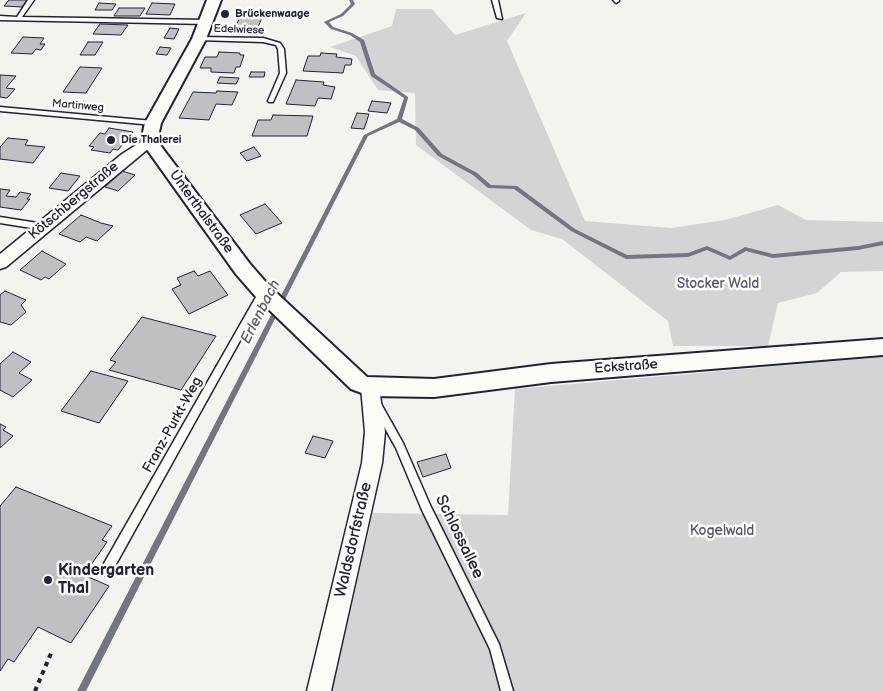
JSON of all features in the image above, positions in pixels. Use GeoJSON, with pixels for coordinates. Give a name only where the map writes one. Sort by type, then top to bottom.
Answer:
{"type":"FeatureCollection","features":[{"type":"Feature","properties":{"kind":"street"},"geometry":{"type":"LineString","coordinates":[[149,141],[153,123],[207,22],[214,0]]}},
{"type":"Feature","properties":{"kind":"street","name":"Kötschbergstraße"},"geometry":{"type":"LineString","coordinates":[[0,263],[126,157],[149,141]]}},
{"type":"Feature","properties":{"kind":"street","name":"Unterthalstraße"},"geometry":{"type":"LineString","coordinates":[[149,141],[243,269],[266,295],[347,374],[359,382],[371,394]]}},
{"type":"Feature","properties":{"kind":"street","name":"Eckstraße"},"geometry":{"type":"LineString","coordinates":[[371,394],[551,373],[883,347]]}},
{"type":"Feature","properties":{"kind":"street","name":"Waldsdorfstraße"},"geometry":{"type":"LineString","coordinates":[[319,691],[372,463],[375,432],[371,394]]}},
{"type":"Feature","properties":{"kind":"lane"},"geometry":{"type":"LineString","coordinates":[[18,19],[31,0]]}},
{"type":"Feature","properties":{"kind":"lane"},"geometry":{"type":"LineString","coordinates":[[495,0],[500,18]]}},
{"type":"Feature","properties":{"kind":"lane"},"geometry":{"type":"LineString","coordinates":[[0,18],[207,22]]}},
{"type":"Feature","properties":{"kind":"lane","name":"Edelwiese"},"geometry":{"type":"LineString","coordinates":[[199,38],[263,40],[278,44],[281,49],[283,73],[272,101]]}},
{"type":"Feature","properties":{"kind":"lane","name":"Martinweg"},"geometry":{"type":"LineString","coordinates":[[0,109],[153,123]]}},
{"type":"Feature","properties":{"kind":"lane"},"geometry":{"type":"LineString","coordinates":[[0,220],[44,227]]}},
{"type":"Feature","properties":{"kind":"lane","name":"Franz-Purkt-Weg"},"geometry":{"type":"LineString","coordinates":[[106,572],[266,295]]}},
{"type":"Feature","properties":{"kind":"lane","name":"Schlossallee"},"geometry":{"type":"LineString","coordinates":[[371,394],[400,446],[494,648],[507,691]]}},
{"type":"Feature","properties":{"kind":"path"},"geometry":{"type":"LineString","coordinates":[[35,691],[52,651]]}},
{"type":"Feature","properties":{"kind":"green space","name":"Stocker Wald"},"geometry":{"type":"Polygon","coordinates":[[[396,9],[432,9],[455,35],[526,13],[507,41],[585,221],[671,228],[725,220],[778,205],[806,220],[883,222],[883,271],[841,272],[817,293],[778,303],[768,346],[673,346],[668,321],[562,239],[531,230],[416,145],[415,93],[378,90],[356,56],[330,47],[392,26],[396,9]]]}},
{"type":"Feature","properties":{"kind":"green space","name":"Kogelwald"},"geometry":{"type":"Polygon","coordinates":[[[883,357],[883,691],[332,691],[373,513],[508,515],[515,389],[883,357]]]}},
{"type":"Feature","properties":{"kind":"building"},"geometry":{"type":"Polygon","coordinates":[[[9,0],[27,0],[22,7],[4,6],[9,0]]]}},
{"type":"Feature","properties":{"kind":"building"},"geometry":{"type":"Polygon","coordinates":[[[99,3],[116,4],[112,10],[95,10],[99,3]]]}},
{"type":"Feature","properties":{"kind":"building"},"geometry":{"type":"Polygon","coordinates":[[[152,3],[175,4],[170,15],[146,14],[152,3]]]}},
{"type":"Feature","properties":{"kind":"building"},"geometry":{"type":"Polygon","coordinates":[[[119,8],[145,8],[140,16],[114,16],[119,8]]]}},
{"type":"Feature","properties":{"kind":"building"},"geometry":{"type":"Polygon","coordinates":[[[241,15],[263,15],[256,32],[233,32],[241,15]]]}},
{"type":"Feature","properties":{"kind":"building"},"geometry":{"type":"Polygon","coordinates":[[[100,24],[128,25],[121,35],[93,34],[100,24]]]}},
{"type":"Feature","properties":{"kind":"building"},"geometry":{"type":"Polygon","coordinates":[[[170,28],[179,29],[174,39],[164,38],[170,28]]]}},
{"type":"Feature","properties":{"kind":"building"},"geometry":{"type":"Polygon","coordinates":[[[23,37],[44,38],[40,44],[45,44],[41,50],[36,49],[32,54],[11,53],[23,37]]]}},
{"type":"Feature","properties":{"kind":"building"},"geometry":{"type":"Polygon","coordinates":[[[88,42],[103,42],[95,55],[80,55],[88,42]]]}},
{"type":"Feature","properties":{"kind":"building"},"geometry":{"type":"Polygon","coordinates":[[[160,47],[171,48],[167,55],[156,54],[160,47]]]}},
{"type":"Feature","properties":{"kind":"building"},"geometry":{"type":"Polygon","coordinates":[[[219,52],[240,53],[240,55],[244,55],[240,67],[236,67],[234,73],[211,72],[211,68],[200,68],[205,57],[217,57],[219,52]]]}},
{"type":"Feature","properties":{"kind":"building"},"geometry":{"type":"Polygon","coordinates":[[[321,53],[337,54],[336,57],[352,59],[351,65],[345,65],[343,73],[303,71],[308,56],[320,56],[321,53]]]}},
{"type":"Feature","properties":{"kind":"building"},"geometry":{"type":"Polygon","coordinates":[[[80,67],[102,68],[86,93],[63,92],[80,67]]]}},
{"type":"Feature","properties":{"kind":"building"},"geometry":{"type":"Polygon","coordinates":[[[251,72],[265,72],[264,77],[249,77],[251,72]]]}},
{"type":"Feature","properties":{"kind":"building"},"geometry":{"type":"Polygon","coordinates":[[[0,75],[16,76],[6,88],[15,89],[7,98],[0,97],[0,75]]]}},
{"type":"Feature","properties":{"kind":"building"},"geometry":{"type":"Polygon","coordinates":[[[220,77],[239,78],[236,84],[217,83],[220,77]]]}},
{"type":"Feature","properties":{"kind":"building"},"geometry":{"type":"Polygon","coordinates":[[[296,80],[324,82],[323,85],[335,87],[331,99],[318,98],[315,106],[286,104],[296,80]]]}},
{"type":"Feature","properties":{"kind":"building"},"geometry":{"type":"Polygon","coordinates":[[[217,91],[238,92],[232,105],[216,104],[209,120],[179,118],[193,92],[216,93],[217,91]]]}},
{"type":"Feature","properties":{"kind":"building"},"geometry":{"type":"Polygon","coordinates":[[[372,101],[391,103],[387,113],[368,111],[372,101]]]}},
{"type":"Feature","properties":{"kind":"building"},"geometry":{"type":"Polygon","coordinates":[[[357,113],[369,114],[364,129],[351,128],[357,113]]]}},
{"type":"Feature","properties":{"kind":"building"},"geometry":{"type":"Polygon","coordinates":[[[273,115],[313,116],[307,136],[252,136],[258,120],[271,120],[273,115]]]}},
{"type":"Feature","properties":{"kind":"building","name":"Die Thalerei"},"geometry":{"type":"Polygon","coordinates":[[[109,128],[133,132],[118,150],[113,149],[110,153],[91,150],[94,147],[89,146],[100,133],[105,134],[109,128]]]}},
{"type":"Feature","properties":{"kind":"building"},"geometry":{"type":"Polygon","coordinates":[[[8,138],[28,140],[25,145],[45,147],[33,163],[0,159],[0,147],[8,138]]]}},
{"type":"Feature","properties":{"kind":"building"},"geometry":{"type":"Polygon","coordinates":[[[254,147],[261,156],[247,161],[240,153],[254,147]]]}},
{"type":"Feature","properties":{"kind":"building"},"geometry":{"type":"Polygon","coordinates":[[[122,171],[135,175],[118,191],[105,187],[122,171]]]}},
{"type":"Feature","properties":{"kind":"building"},"geometry":{"type":"Polygon","coordinates":[[[61,173],[80,176],[68,191],[49,188],[61,173]]]}},
{"type":"Feature","properties":{"kind":"building"},"geometry":{"type":"Polygon","coordinates":[[[0,189],[10,190],[6,196],[16,197],[20,192],[31,194],[27,199],[30,199],[21,210],[0,207],[0,189]]]}},
{"type":"Feature","properties":{"kind":"building"},"geometry":{"type":"Polygon","coordinates":[[[265,204],[282,223],[256,234],[240,215],[265,204]]]}},
{"type":"Feature","properties":{"kind":"building"},"geometry":{"type":"Polygon","coordinates":[[[81,215],[113,226],[97,241],[86,237],[80,242],[59,234],[81,215]]]}},
{"type":"Feature","properties":{"kind":"building"},"geometry":{"type":"Polygon","coordinates":[[[42,251],[66,264],[49,279],[45,277],[41,280],[20,270],[42,251]]]}},
{"type":"Feature","properties":{"kind":"building"},"geometry":{"type":"Polygon","coordinates":[[[194,271],[198,276],[210,271],[228,295],[189,314],[172,289],[181,285],[177,278],[194,271]]]}},
{"type":"Feature","properties":{"kind":"building"},"geometry":{"type":"Polygon","coordinates":[[[5,291],[26,300],[21,305],[26,312],[11,325],[0,322],[0,295],[5,291]]]}},
{"type":"Feature","properties":{"kind":"building"},"geometry":{"type":"Polygon","coordinates":[[[142,317],[216,336],[181,390],[109,370],[116,362],[110,360],[142,317]]]}},
{"type":"Feature","properties":{"kind":"building"},"geometry":{"type":"Polygon","coordinates":[[[13,352],[31,362],[19,373],[32,380],[13,397],[0,390],[0,364],[13,352]]]}},
{"type":"Feature","properties":{"kind":"building"},"geometry":{"type":"Polygon","coordinates":[[[91,371],[128,381],[99,423],[61,411],[91,371]]]}},
{"type":"Feature","properties":{"kind":"building"},"geometry":{"type":"Polygon","coordinates":[[[0,424],[6,427],[3,430],[13,436],[0,448],[0,424]]]}},
{"type":"Feature","properties":{"kind":"building"},"geometry":{"type":"Polygon","coordinates":[[[313,436],[333,441],[325,458],[305,453],[313,436]]]}},
{"type":"Feature","properties":{"kind":"building"},"geometry":{"type":"Polygon","coordinates":[[[446,454],[451,468],[423,477],[417,462],[446,454]]]}},
{"type":"Feature","properties":{"kind":"building","name":"Kindergarten Thal"},"geometry":{"type":"Polygon","coordinates":[[[16,487],[112,526],[102,540],[107,542],[84,575],[109,586],[71,643],[38,627],[14,662],[8,659],[0,671],[0,506],[16,487]]]}},
{"type":"Feature","properties":{"kind":"waterway","name":"Erlenbach"},"geometry":{"type":"LineString","coordinates":[[351,0],[353,4],[342,15],[326,22],[332,28],[351,34],[362,41],[373,75],[406,98],[399,120]]}},
{"type":"Feature","properties":{"kind":"waterway","name":"Erlenbach"},"geometry":{"type":"LineString","coordinates":[[81,691],[366,135],[399,120]]}},
{"type":"Feature","properties":{"kind":"waterway"},"geometry":{"type":"LineString","coordinates":[[399,120],[417,129],[440,155],[475,174],[490,187],[515,187],[573,230],[626,257],[688,255],[707,248],[730,258],[745,249],[773,256],[858,248],[883,243]]}},
{"type":"Feature","properties":{"kind":"place","name":"Brückenwaage"},"geometry":{"type":"Point","coordinates":[225,14]}},
{"type":"Feature","properties":{"kind":"place","name":"Die Thalerei"},"geometry":{"type":"Point","coordinates":[111,140]}},
{"type":"Feature","properties":{"kind":"place","name":"Kindergarten Thal"},"geometry":{"type":"Point","coordinates":[48,580]}}]}
